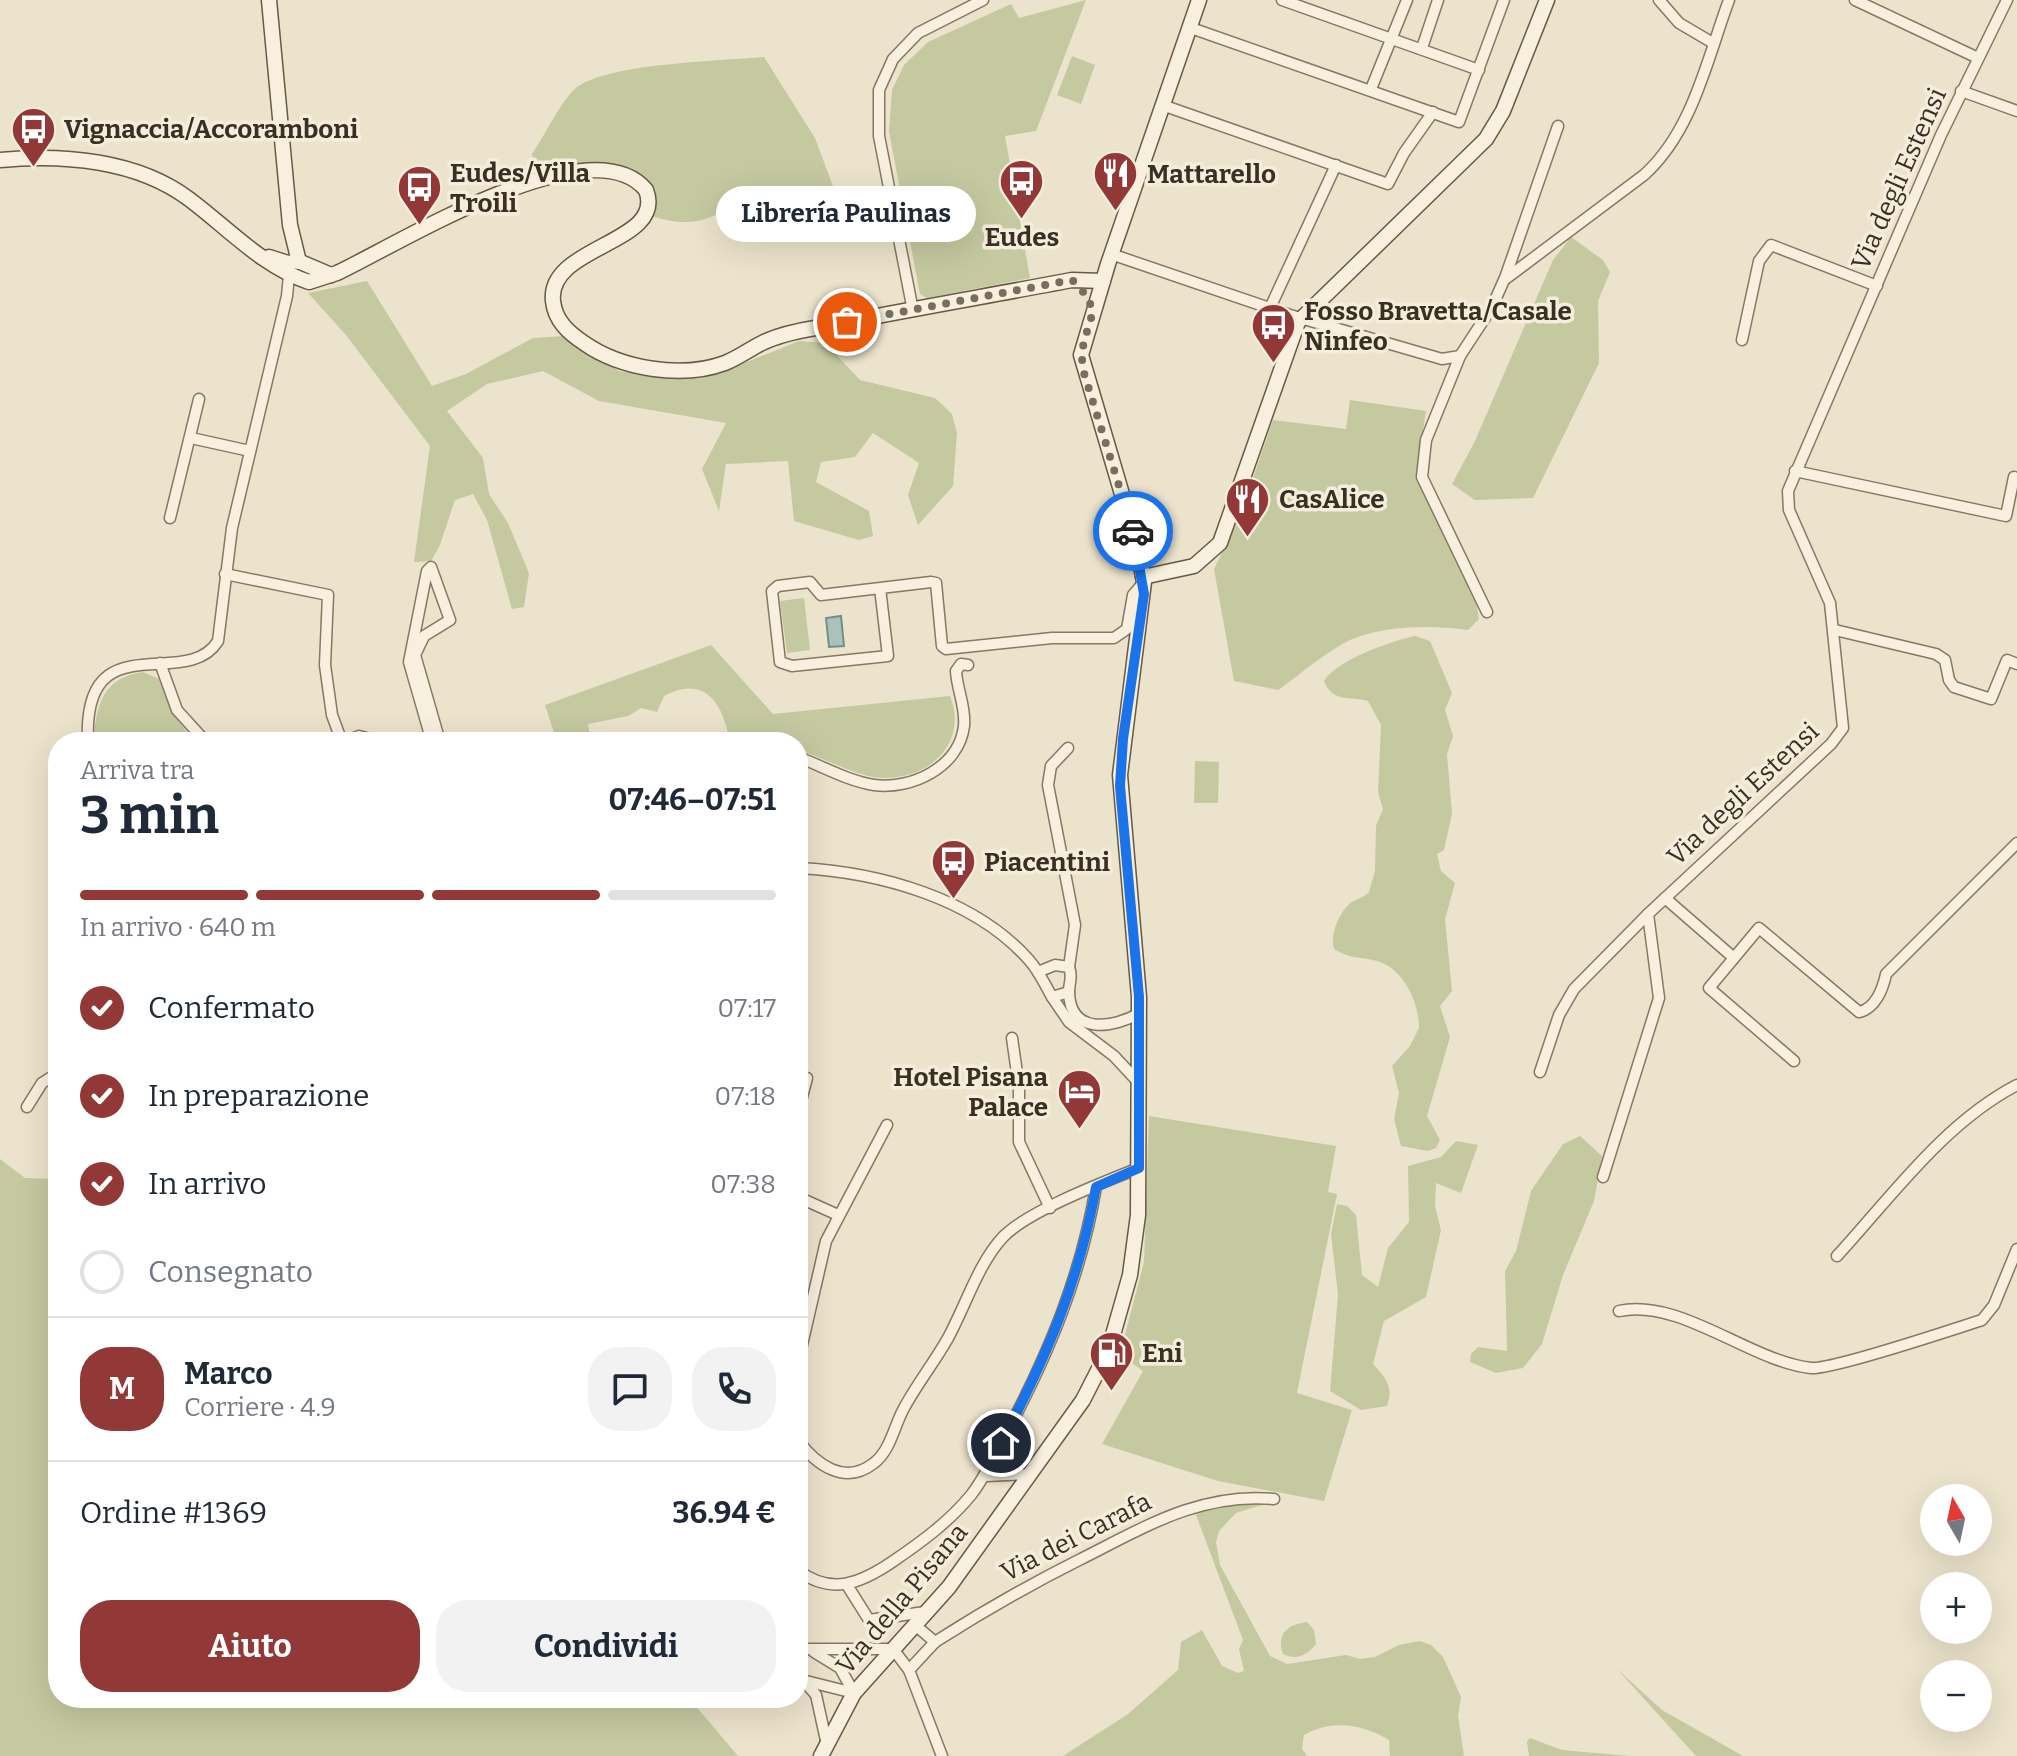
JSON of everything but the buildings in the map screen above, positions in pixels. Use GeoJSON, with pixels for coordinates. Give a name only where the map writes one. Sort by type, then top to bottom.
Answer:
{"type":"FeatureCollection","features":[{"type":"Feature","properties":{"kind":"main road"},"geometry":{"type":"LineString","coordinates":[[269,0],[293,269]]}},
{"type":"Feature","properties":{"kind":"main road","name":"Via della Pisana"},"geometry":{"type":"LineString","coordinates":[[824,1750],[854,1693],[927,1612],[1083,1400],[1109,1349],[1136,1242],[1140,1013],[1120,775],[1143,580],[1134,535],[1083,370],[1082,347],[1109,259],[1165,106],[1199,0]]}},
{"type":"Feature","properties":{"kind":"main road"},"geometry":{"type":"LineString","coordinates":[[1143,580],[1194,566],[1220,543],[1288,343],[1301,317],[1482,145],[1503,111],[1547,0]]}},
{"type":"Feature","properties":{"kind":"main road"},"geometry":{"type":"LineString","coordinates":[[0,160],[54,160],[142,172],[190,200],[257,253],[293,269],[332,275],[520,185],[559,174],[601,172],[626,175],[638,182],[648,196],[647,212],[633,228],[568,268],[556,283],[552,297],[564,327],[611,359],[656,368],[713,366],[783,335],[1072,280],[1103,281]]}},
{"type":"Feature","properties":{"kind":"main road"},"geometry":{"type":"LineString","coordinates":[[257,253],[281,246],[290,225]]}},
{"type":"Feature","properties":{"kind":"main road"},"geometry":{"type":"LineString","coordinates":[[1072,280],[1109,259]]}},
{"type":"Feature","properties":{"kind":"main road"},"geometry":{"type":"LineString","coordinates":[[1072,280],[1090,298],[1094,307]]}},
{"type":"Feature","properties":{"kind":"street"},"geometry":{"type":"LineString","coordinates":[[913,311],[879,136],[879,90],[893,59],[918,33],[983,0]]}},
{"type":"Feature","properties":{"kind":"street"},"geometry":{"type":"LineString","coordinates":[[1371,89],[1407,0]]}},
{"type":"Feature","properties":{"kind":"street"},"geometry":{"type":"LineString","coordinates":[[1422,48],[1438,0]]}},
{"type":"Feature","properties":{"kind":"street"},"geometry":{"type":"LineString","coordinates":[[1191,28],[1459,122],[1504,0]]}},
{"type":"Feature","properties":{"kind":"street"},"geometry":{"type":"LineString","coordinates":[[1659,0],[1679,23],[1713,43]]}},
{"type":"Feature","properties":{"kind":"street"},"geometry":{"type":"LineString","coordinates":[[1504,280],[1657,163],[1683,123],[1729,0]]}},
{"type":"Feature","properties":{"kind":"street"},"geometry":{"type":"LineString","coordinates":[[1855,0],[1978,58]]}},
{"type":"Feature","properties":{"kind":"street","name":"Via degli Estensi"},"geometry":{"type":"LineString","coordinates":[[1540,1072],[1559,1015],[1574,989],[1648,914],[1841,732],[1844,723],[1835,630],[1827,594],[1788,506],[1795,471],[1961,91],[2007,0]]}},
{"type":"Feature","properties":{"kind":"street"},"geometry":{"type":"LineString","coordinates":[[1288,1],[1392,36],[1479,70]]}},
{"type":"Feature","properties":{"kind":"street"},"geometry":{"type":"LineString","coordinates":[[1961,91],[2017,111]]}},
{"type":"Feature","properties":{"kind":"street"},"geometry":{"type":"LineString","coordinates":[[1165,106],[1388,184],[1404,153],[1433,112]]}},
{"type":"Feature","properties":{"kind":"street"},"geometry":{"type":"LineString","coordinates":[[1487,612],[1422,477],[1426,440],[1460,356],[1492,307],[1504,280],[1558,126]]}},
{"type":"Feature","properties":{"kind":"street"},"geometry":{"type":"LineString","coordinates":[[1270,308],[1336,165]]}},
{"type":"Feature","properties":{"kind":"street"},"geometry":{"type":"LineString","coordinates":[[1742,340],[1759,261],[1763,250],[1771,245],[1877,286]]}},
{"type":"Feature","properties":{"kind":"street"},"geometry":{"type":"LineString","coordinates":[[1109,259],[1442,359],[1460,356]]}},
{"type":"Feature","properties":{"kind":"street"},"geometry":{"type":"LineString","coordinates":[[89,732],[92,703],[103,681],[121,668],[198,657],[215,647],[220,636],[225,574],[293,269]]}},
{"type":"Feature","properties":{"kind":"street"},"geometry":{"type":"LineString","coordinates":[[170,518],[199,399]]}},
{"type":"Feature","properties":{"kind":"street"},"geometry":{"type":"LineString","coordinates":[[191,438],[250,451]]}},
{"type":"Feature","properties":{"kind":"street"},"geometry":{"type":"LineString","coordinates":[[1795,471],[2006,516],[2014,477]]}},
{"type":"Feature","properties":{"kind":"street"},"geometry":{"type":"LineString","coordinates":[[429,732],[409,666],[431,567],[450,620],[422,638],[415,658],[437,732]]}},
{"type":"Feature","properties":{"kind":"street"},"geometry":{"type":"LineString","coordinates":[[225,574],[328,595],[325,665],[332,715],[339,732]]}},
{"type":"Feature","properties":{"kind":"street"},"geometry":{"type":"LineString","coordinates":[[880,588],[888,656],[792,666],[780,662],[773,587],[810,582],[821,595],[880,588],[936,583],[942,646],[946,649],[1052,638],[1116,638],[1127,629],[1133,595],[1143,580]]}},
{"type":"Feature","properties":{"kind":"street"},"geometry":{"type":"LineString","coordinates":[[422,598],[434,593],[444,599]]}},
{"type":"Feature","properties":{"kind":"street"},"geometry":{"type":"LineString","coordinates":[[417,623],[434,628]]}},
{"type":"Feature","properties":{"kind":"street"},"geometry":{"type":"LineString","coordinates":[[1835,630],[1936,654],[1945,660],[1949,680],[1954,687],[1991,699],[2007,660],[2017,664]]}},
{"type":"Feature","properties":{"kind":"street"},"geometry":{"type":"LineString","coordinates":[[160,663],[177,710],[197,732]]}},
{"type":"Feature","properties":{"kind":"street"},"geometry":{"type":"LineString","coordinates":[[808,761],[873,785],[908,782],[929,774],[948,760],[960,741],[964,716],[956,669],[961,664],[968,665]]}},
{"type":"Feature","properties":{"kind":"street"},"geometry":{"type":"LineString","coordinates":[[1068,748],[1051,766],[1048,785],[1075,925],[1069,992],[1081,1017],[1093,1025],[1107,1027],[1140,1013]]}},
{"type":"Feature","properties":{"kind":"street"},"geometry":{"type":"LineString","coordinates":[[1794,1061],[1709,988],[1759,928],[1859,1012],[1866,1011],[1880,993],[1886,974],[2017,843]]}},
{"type":"Feature","properties":{"kind":"street"},"geometry":{"type":"LineString","coordinates":[[808,869],[871,878],[953,906],[1003,935],[1038,972],[1069,1022],[1100,1045],[1139,1083]]}},
{"type":"Feature","properties":{"kind":"street"},"geometry":{"type":"LineString","coordinates":[[1665,898],[1734,958]]}},
{"type":"Feature","properties":{"kind":"street"},"geometry":{"type":"LineString","coordinates":[[1603,1177],[1659,998],[1648,914]]}},
{"type":"Feature","properties":{"kind":"street"},"geometry":{"type":"LineString","coordinates":[[1038,972],[1052,965],[1069,967]]}},
{"type":"Feature","properties":{"kind":"street"},"geometry":{"type":"LineString","coordinates":[[1052,997],[1069,992]]}},
{"type":"Feature","properties":{"kind":"street"},"geometry":{"type":"LineString","coordinates":[[1100,1045],[1107,1027]]}},
{"type":"Feature","properties":{"kind":"street"},"geometry":{"type":"LineString","coordinates":[[1012,1038],[1019,1087],[1019,1142],[1050,1208]]}},
{"type":"Feature","properties":{"kind":"street"},"geometry":{"type":"LineString","coordinates":[[27,1107],[42,1083],[48,1079]]}},
{"type":"Feature","properties":{"kind":"street"},"geometry":{"type":"LineString","coordinates":[[1837,1256],[1956,1127],[1981,1104],[2017,1085]]}},
{"type":"Feature","properties":{"kind":"street"},"geometry":{"type":"LineString","coordinates":[[808,1316],[821,1256],[838,1215],[887,1125]]}},
{"type":"Feature","properties":{"kind":"street"},"geometry":{"type":"LineString","coordinates":[[808,1453],[829,1470],[854,1473],[875,1462],[886,1450],[906,1404],[948,1338],[992,1250],[1009,1231],[1050,1208],[1139,1168]]}},
{"type":"Feature","properties":{"kind":"street"},"geometry":{"type":"LineString","coordinates":[[808,1576],[818,1582],[847,1585],[878,1571],[946,1521],[986,1476],[1047,1355],[1068,1300],[1086,1246],[1096,1187]]}},
{"type":"Feature","properties":{"kind":"street"},"geometry":{"type":"LineString","coordinates":[[808,1202],[838,1215]]}},
{"type":"Feature","properties":{"kind":"street"},"geometry":{"type":"LineString","coordinates":[[1619,1311],[1657,1312],[1777,1358],[1818,1368],[1982,1320],[1994,1305],[2017,1249]]}},
{"type":"Feature","properties":{"kind":"street"},"geometry":{"type":"LineString","coordinates":[[986,1476],[1030,1474]]}},
{"type":"Feature","properties":{"kind":"street","name":"Via dei Carafa"},"geometry":{"type":"LineString","coordinates":[[909,1670],[935,1642],[1004,1598],[1162,1516],[1235,1497],[1274,1499]]}},
{"type":"Feature","properties":{"kind":"street"},"geometry":{"type":"LineString","coordinates":[[847,1585],[869,1620],[927,1612]]}},
{"type":"Feature","properties":{"kind":"street"},"geometry":{"type":"LineString","coordinates":[[915,1625],[935,1642]]}},
{"type":"Feature","properties":{"kind":"street"},"geometry":{"type":"LineString","coordinates":[[808,1650],[893,1649],[909,1670],[942,1756]]}},
{"type":"Feature","properties":{"kind":"street"},"geometry":{"type":"LineString","coordinates":[[808,1652],[840,1668],[854,1693]]}},
{"type":"Feature","properties":{"kind":"street"},"geometry":{"type":"LineString","coordinates":[[808,1680],[854,1693]]}},
{"type":"Feature","properties":{"kind":"street"},"geometry":{"type":"LineString","coordinates":[[808,1688],[821,1710],[824,1750]]}},
{"type":"Feature","properties":{"kind":"green space"},"geometry":{"type":"Polygon","coordinates":[[[1086,0],[1036,131],[1005,136],[1030,278],[927,298],[920,294],[889,132],[892,90],[904,65],[928,42],[1011,4],[1019,18],[1086,0]]]}},
{"type":"Feature","properties":{"kind":"green space"},"geometry":{"type":"Polygon","coordinates":[[[1072,56],[1095,65],[1081,104],[1057,95],[1072,56]]]}},
{"type":"Feature","properties":{"kind":"green space"},"geometry":{"type":"Polygon","coordinates":[[[764,57],[815,138],[843,213],[834,213],[803,198],[789,218],[772,199],[752,213],[743,202],[709,218],[678,222],[652,216],[649,187],[624,170],[595,164],[535,172],[532,154],[553,119],[571,93],[591,80],[638,68],[764,57]]]}},
{"type":"Feature","properties":{"kind":"green space"},"geometry":{"type":"Polygon","coordinates":[[[1571,237],[1603,260],[1610,272],[1598,301],[1599,363],[1533,498],[1475,500],[1452,484],[1475,441],[1553,260],[1571,237]]]}},
{"type":"Feature","properties":{"kind":"green space"},"geometry":{"type":"Polygon","coordinates":[[[367,281],[432,386],[466,374],[533,338],[563,336],[619,371],[658,377],[717,374],[799,341],[825,343],[860,380],[935,398],[952,414],[957,433],[953,486],[918,525],[908,495],[919,463],[873,433],[855,457],[821,462],[816,482],[869,511],[873,536],[859,540],[794,521],[788,461],[726,464],[719,511],[702,469],[726,423],[599,401],[543,371],[487,384],[447,411],[483,458],[489,494],[508,523],[529,573],[524,607],[512,609],[487,520],[473,494],[455,500],[440,545],[431,561],[414,562],[430,446],[346,335],[308,293],[367,281]]]}},
{"type":"Feature","properties":{"kind":"green space"},"geometry":{"type":"Polygon","coordinates":[[[1350,400],[1426,411],[1416,479],[1473,583],[1479,619],[1468,630],[1409,628],[1364,635],[1331,651],[1278,690],[1234,681],[1214,569],[1240,516],[1273,420],[1346,429],[1350,400]]]}},
{"type":"Feature","properties":{"kind":"green space"},"geometry":{"type":"Polygon","coordinates":[[[804,598],[810,650],[787,653],[780,601],[804,598]]]}},
{"type":"Feature","properties":{"kind":"green space"},"geometry":{"type":"Polygon","coordinates":[[[1415,636],[1430,641],[1452,693],[1445,710],[1453,736],[1447,754],[1452,814],[1444,850],[1437,854],[1441,871],[1455,883],[1445,919],[1452,991],[1440,1006],[1450,1037],[1427,1116],[1440,1140],[1436,1148],[1428,1151],[1401,1146],[1394,1119],[1399,1093],[1392,1066],[1410,1046],[1419,1028],[1413,997],[1402,979],[1387,965],[1334,949],[1333,937],[1340,917],[1347,906],[1369,892],[1375,871],[1376,826],[1383,809],[1378,792],[1381,725],[1368,701],[1337,696],[1324,681],[1352,659],[1415,636]]]}},
{"type":"Feature","properties":{"kind":"green space"},"geometry":{"type":"Polygon","coordinates":[[[711,645],[773,714],[950,696],[955,715],[947,748],[936,760],[905,776],[887,778],[868,776],[808,753],[808,732],[728,732],[716,703],[700,690],[678,690],[664,696],[657,712],[641,708],[628,716],[588,724],[589,732],[554,732],[545,705],[711,645]]]}},
{"type":"Feature","properties":{"kind":"green space"},"geometry":{"type":"Polygon","coordinates":[[[143,672],[159,679],[176,718],[187,732],[95,732],[104,695],[119,680],[143,672]]]}},
{"type":"Feature","properties":{"kind":"green space"},"geometry":{"type":"Polygon","coordinates":[[[1195,761],[1219,762],[1218,803],[1194,803],[1195,761]]]}},
{"type":"Feature","properties":{"kind":"green space"},"geometry":{"type":"Polygon","coordinates":[[[1149,1116],[1336,1146],[1328,1192],[1337,1194],[1297,1393],[1352,1410],[1324,1501],[1218,1481],[1102,1444],[1143,1371],[1120,1354],[1144,1262],[1149,1116]]]}},
{"type":"Feature","properties":{"kind":"green space"},"geometry":{"type":"Polygon","coordinates":[[[1580,1136],[1602,1156],[1594,1201],[1563,1275],[1542,1344],[1523,1368],[1496,1373],[1470,1362],[1471,1354],[1478,1347],[1507,1351],[1505,1271],[1516,1251],[1531,1191],[1563,1144],[1580,1136]]]}},
{"type":"Feature","properties":{"kind":"green space"},"geometry":{"type":"Polygon","coordinates":[[[1456,1141],[1478,1145],[1461,1193],[1436,1183],[1435,1206],[1441,1230],[1426,1297],[1384,1321],[1373,1364],[1387,1382],[1389,1399],[1387,1406],[1361,1410],[1330,1391],[1338,1295],[1331,1234],[1337,1204],[1347,1206],[1356,1215],[1362,1275],[1378,1287],[1388,1248],[1409,1222],[1408,1166],[1441,1157],[1456,1141]]]}},
{"type":"Feature","properties":{"kind":"green space"},"geometry":{"type":"Polygon","coordinates":[[[0,1159],[25,1178],[48,1179],[48,1708],[697,1708],[738,1756],[0,1756],[0,1159]]]}},
{"type":"Feature","properties":{"kind":"green space"},"geometry":{"type":"Polygon","coordinates":[[[1252,1500],[1265,1504],[1236,1513],[1219,1531],[1216,1542],[1220,1565],[1270,1656],[1287,1664],[1346,1655],[1360,1659],[1375,1657],[1399,1645],[1420,1641],[1431,1645],[1443,1657],[1461,1697],[1458,1716],[1464,1756],[1390,1756],[1389,1740],[1369,1730],[1336,1725],[1304,1735],[1302,1749],[1307,1756],[1063,1756],[1128,1714],[1178,1670],[1181,1642],[1202,1630],[1222,1666],[1238,1673],[1244,1671],[1239,1649],[1243,1640],[1196,1515],[1204,1510],[1252,1500]]]}},
{"type":"Feature","properties":{"kind":"green space"},"geometry":{"type":"Polygon","coordinates":[[[1307,1622],[1314,1630],[1316,1644],[1301,1656],[1283,1654],[1281,1641],[1285,1631],[1307,1622]]]}},
{"type":"Feature","properties":{"kind":"green space"},"geometry":{"type":"Polygon","coordinates":[[[1617,1669],[1662,1710],[1743,1756],[1696,1756],[1617,1669]]]}},
{"type":"Feature","properties":{"kind":"green space"},"geometry":{"type":"Polygon","coordinates":[[[1530,1738],[1562,1750],[1629,1756],[1529,1756],[1527,1742],[1530,1738]]]}},
{"type":"Feature","properties":{"kind":"water"},"geometry":{"type":"Polygon","coordinates":[[[841,616],[844,646],[829,647],[826,618],[841,616]]]}},
{"type":"Feature","properties":{"kind":"way so far"},"geometry":{"type":"LineString","coordinates":[[847,322],[1072,280],[1086,293],[1094,307],[1081,360],[1133,531]]}},
{"type":"Feature","properties":{"kind":"place","name":"Vignaccia/Accoramboni"},"geometry":{"type":"Point","coordinates":[33,168]}},
{"type":"Feature","properties":{"kind":"place","name":"Mattarello"},"geometry":{"type":"Point","coordinates":[1116,213]}},
{"type":"Feature","properties":{"kind":"place","name":"Eudes"},"geometry":{"type":"Point","coordinates":[1022,221]}},
{"type":"Feature","properties":{"kind":"place","name":"Eudes/Villa Troili"},"geometry":{"type":"Point","coordinates":[419,227]}},
{"type":"Feature","properties":{"kind":"place","name":"Librería Paulinas"},"geometry":{"type":"Point","coordinates":[847,322]}},
{"type":"Feature","properties":{"kind":"place","name":"Fosso Bravetta/Casale Ninfeo"},"geometry":{"type":"Point","coordinates":[1273,365]}},
{"type":"Feature","properties":{"kind":"place","name":"CasAlice"},"geometry":{"type":"Point","coordinates":[1248,538]}},
{"type":"Feature","properties":{"kind":"place","name":"Piacentini"},"geometry":{"type":"Point","coordinates":[953,901]}},
{"type":"Feature","properties":{"kind":"place","name":"Hotel Pisana Palace"},"geometry":{"type":"Point","coordinates":[1079,1131]}},
{"type":"Feature","properties":{"kind":"place","name":"Eni"},"geometry":{"type":"Point","coordinates":[1111,1392]}},
{"type":"Feature","properties":{"kind":"route"},"geometry":{"type":"LineString","coordinates":[[1001,1443],[1047,1355],[1068,1300],[1086,1246],[1096,1187],[1139,1168],[1139,997],[1120,786],[1123,739],[1144,594],[1142,568],[1133,531]]}}]}
